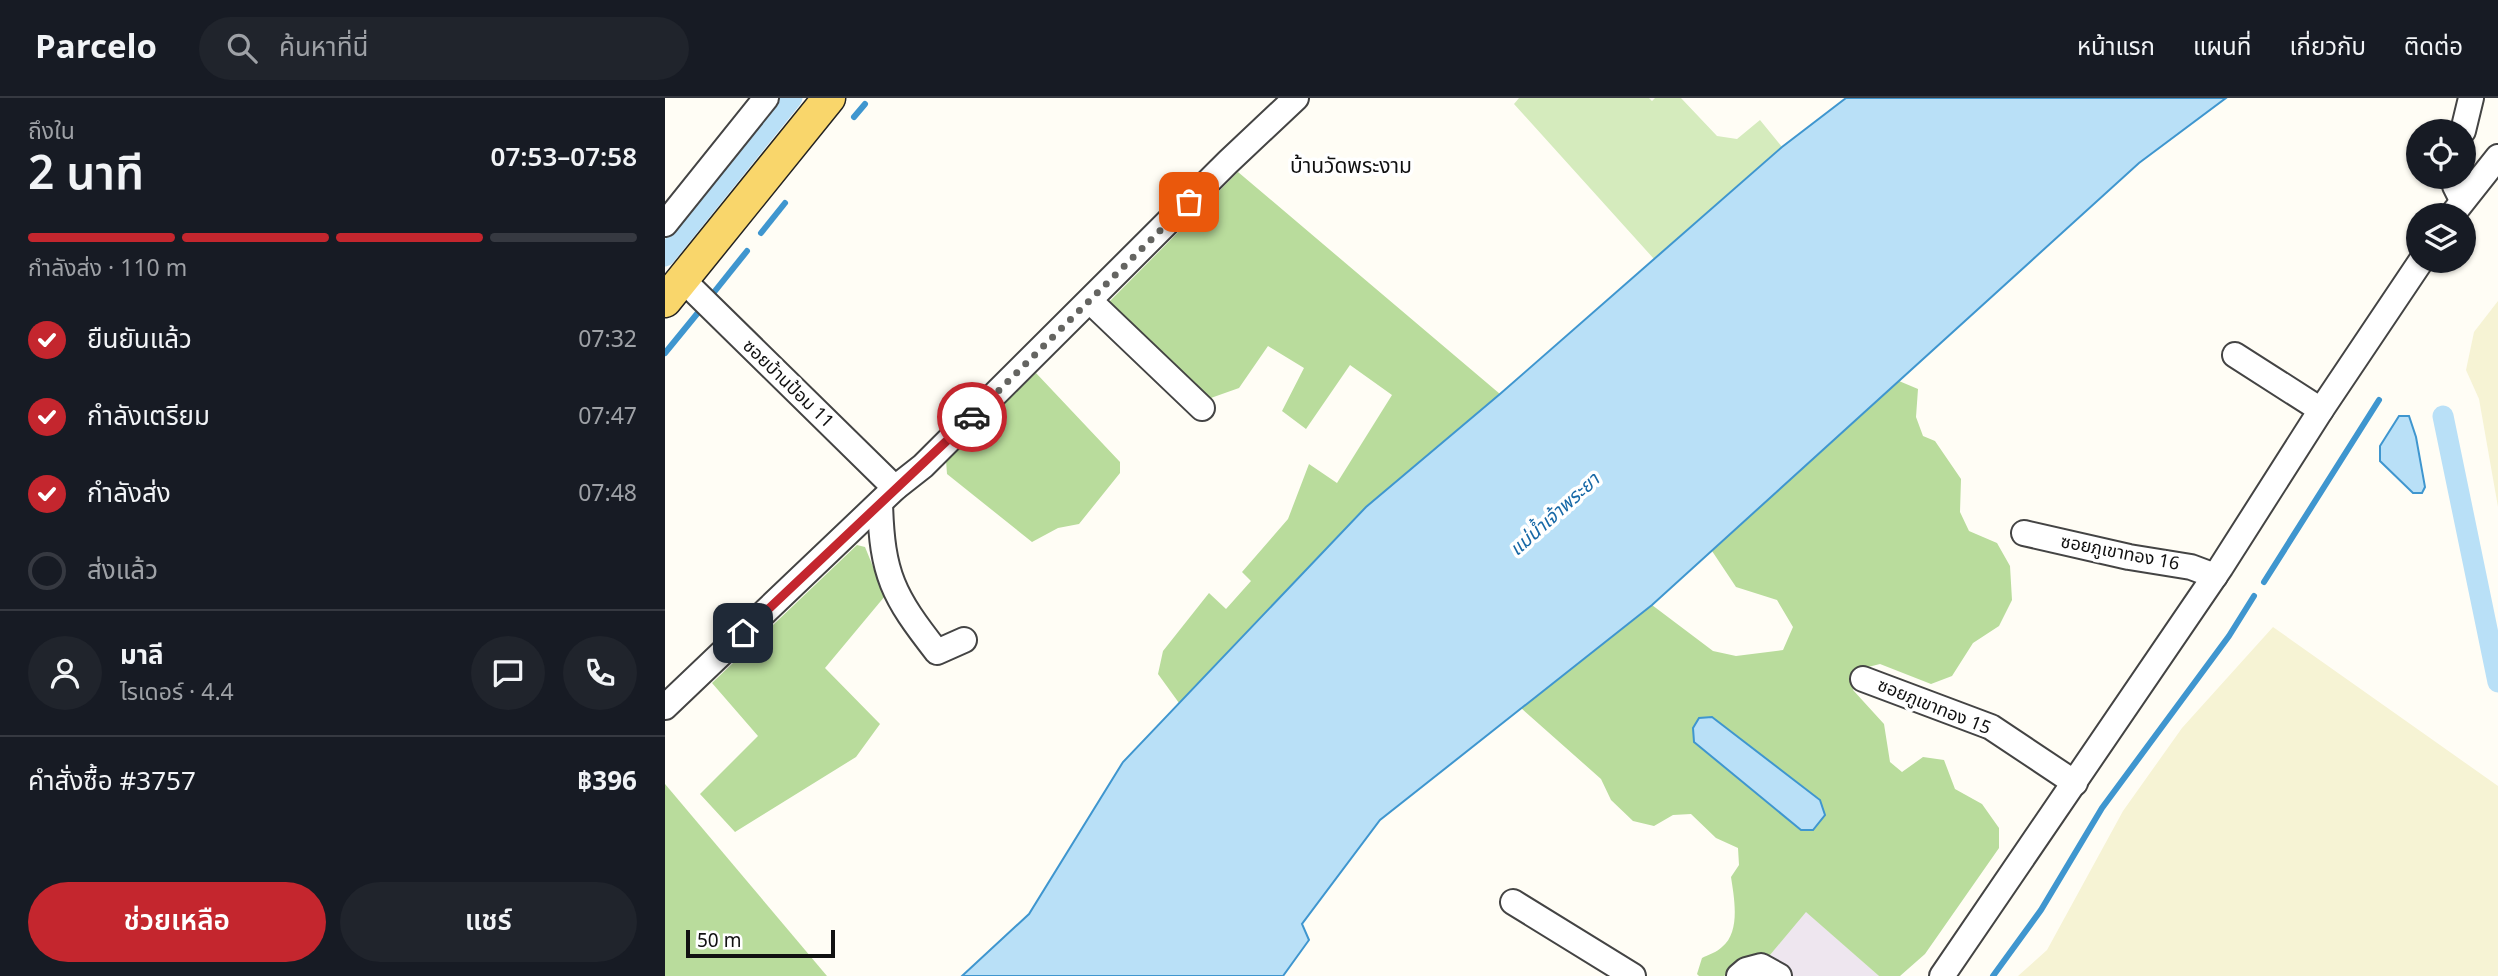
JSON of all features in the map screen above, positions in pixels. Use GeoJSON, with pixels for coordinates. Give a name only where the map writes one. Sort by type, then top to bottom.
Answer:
{"type":"FeatureCollection","features":[{"type":"Feature","properties":{"kind":"main road"},"geometry":{"type":"LineString","coordinates":[[673,290],[829,98]]}},
{"type":"Feature","properties":{"kind":"street"},"geometry":{"type":"LineString","coordinates":[[665,224],[766,98]]}},
{"type":"Feature","properties":{"kind":"street"},"geometry":{"type":"LineString","coordinates":[[665,706],[922,466],[1296,98]]}},
{"type":"Feature","properties":{"kind":"street"},"geometry":{"type":"LineString","coordinates":[[2466,119],[2471,98]]}},
{"type":"Feature","properties":{"kind":"street"},"geometry":{"type":"LineString","coordinates":[[2461,203],[2498,157]]}},
{"type":"Feature","properties":{"kind":"street"},"geometry":{"type":"LineString","coordinates":[[1942,976],[2215,576],[2413,273]]}},
{"type":"Feature","properties":{"kind":"street","name":"ซอยบ้านป้อม 11"},"geometry":{"type":"LineString","coordinates":[[673,290],[888,496]]}},
{"type":"Feature","properties":{"kind":"street"},"geometry":{"type":"LineString","coordinates":[[1090,301],[1202,408]]}},
{"type":"Feature","properties":{"kind":"street"},"geometry":{"type":"LineString","coordinates":[[2235,355],[2321,410]]}},
{"type":"Feature","properties":{"kind":"street"},"geometry":{"type":"LineString","coordinates":[[888,496],[881,544],[889,576],[900,602],[937,652],[964,640]]}},
{"type":"Feature","properties":{"kind":"street","name":"ซอยภูเขาทอง 16"},"geometry":{"type":"LineString","coordinates":[[2024,533],[2129,557],[2191,567],[2215,576]]}},
{"type":"Feature","properties":{"kind":"street","name":"ซอยภูเขาทอง 15"},"geometry":{"type":"LineString","coordinates":[[1863,679],[1991,727],[2075,783]]}},
{"type":"Feature","properties":{"kind":"street"},"geometry":{"type":"LineString","coordinates":[[1513,902],[1633,976]]}},
{"type":"Feature","properties":{"kind":"street"},"geometry":{"type":"LineString","coordinates":[[1738,976],[1761,965],[1779,976]]}},
{"type":"Feature","properties":{"kind":"shaded area"},"geometry":{"type":"Polygon","coordinates":[[[2498,301],[2498,507],[2479,399],[2466,370],[2474,332],[2498,301]]]}},
{"type":"Feature","properties":{"kind":"shaded area"},"geometry":{"type":"Polygon","coordinates":[[[2273,627],[2498,786],[2498,976],[2018,976],[2047,950],[2123,811],[2182,728],[2273,627]]]}},
{"type":"Feature","properties":{"kind":"shaded area"},"geometry":{"type":"Polygon","coordinates":[[[1806,911],[1879,976],[1793,976],[1770,955],[1806,911]]]}},
{"type":"Feature","properties":{"kind":"green space"},"geometry":{"type":"Polygon","coordinates":[[[1519,98],[1649,98],[1652,101],[1655,98],[1681,98],[1717,136],[1737,139],[1760,120],[1782,147],[1654,259],[1514,104],[1519,98]]]}},
{"type":"Feature","properties":{"kind":"green space"},"geometry":{"type":"Polygon","coordinates":[[[1238,172],[1500,394],[1366,507],[1179,703],[1158,674],[1163,651],[1209,593],[1226,609],[1251,581],[1242,572],[1288,519],[1309,464],[1337,483],[1392,395],[1350,365],[1306,429],[1282,411],[1304,368],[1268,346],[1239,388],[1208,399],[1107,304],[1238,172]]]}},
{"type":"Feature","properties":{"kind":"green space"},"geometry":{"type":"Polygon","coordinates":[[[1036,373],[1120,462],[1120,473],[1079,524],[1058,528],[1032,542],[947,474],[946,460],[1036,373]]]}},
{"type":"Feature","properties":{"kind":"green space"},"geometry":{"type":"Polygon","coordinates":[[[1899,381],[1918,389],[1916,417],[1923,436],[1935,441],[1961,479],[1960,512],[1969,531],[1997,543],[2010,566],[2012,600],[1999,626],[1973,643],[1952,676],[1931,684],[1880,664],[1864,668],[1853,690],[1884,724],[1890,762],[1902,772],[1923,757],[1944,760],[1955,789],[1982,804],[1999,828],[1999,848],[1925,954],[1900,976],[1879,976],[1806,912],[1770,955],[1749,960],[1724,976],[1699,976],[1697,974],[1702,958],[1720,949],[1732,933],[1735,914],[1731,877],[1739,865],[1738,848],[1716,838],[1691,814],[1673,815],[1654,826],[1633,821],[1611,800],[1601,779],[1521,708],[1652,605],[1713,651],[1736,656],[1783,650],[1793,627],[1777,600],[1736,587],[1712,551],[1899,381]]]}},
{"type":"Feature","properties":{"kind":"green space"},"geometry":{"type":"Polygon","coordinates":[[[857,545],[865,547],[885,596],[825,668],[880,724],[856,757],[735,832],[700,794],[758,736],[712,683],[857,545]]]}},
{"type":"Feature","properties":{"kind":"green space"},"geometry":{"type":"Polygon","coordinates":[[[665,784],[827,976],[665,976],[665,784]]]}},
{"type":"Feature","properties":{"kind":"water","name":"แม่น้ำเจ้าพระยา"},"geometry":{"type":"Polygon","coordinates":[[[1846,98],[2226,98],[2139,163],[1652,605],[1380,820],[1302,924],[1309,940],[1283,976],[962,976],[1029,914],[1123,762],[1366,507],[1500,394],[1782,147],[1846,98]]]}},
{"type":"Feature","properties":{"kind":"water"},"geometry":{"type":"Polygon","coordinates":[[[2399,416],[2409,416],[2416,437],[2425,487],[2422,493],[2413,493],[2380,461],[2380,446],[2399,416]]]}},
{"type":"Feature","properties":{"kind":"water"},"geometry":{"type":"Polygon","coordinates":[[[1712,717],[1820,800],[1825,815],[1813,830],[1801,830],[1694,742],[1693,728],[1699,718],[1712,717]]]}},
{"type":"Feature","properties":{"kind":"waterway"},"geometry":{"type":"LineString","coordinates":[[665,256],[792,98]]}},
{"type":"Feature","properties":{"kind":"waterway"},"geometry":{"type":"LineString","coordinates":[[854,117],[865,104]]}},
{"type":"Feature","properties":{"kind":"waterway"},"geometry":{"type":"LineString","coordinates":[[761,233],[785,203]]}},
{"type":"Feature","properties":{"kind":"waterway"},"geometry":{"type":"LineString","coordinates":[[711,296],[747,251]]}},
{"type":"Feature","properties":{"kind":"waterway"},"geometry":{"type":"LineString","coordinates":[[665,353],[701,309]]}},
{"type":"Feature","properties":{"kind":"waterway"},"geometry":{"type":"LineString","coordinates":[[2264,582],[2379,400]]}},
{"type":"Feature","properties":{"kind":"waterway"},"geometry":{"type":"LineString","coordinates":[[2443,416],[2498,682]]}},
{"type":"Feature","properties":{"kind":"waterway"},"geometry":{"type":"LineString","coordinates":[[1993,976],[2041,910],[2102,808],[2229,636],[2254,596]]}},
{"type":"Feature","properties":{"kind":"way so far"},"geometry":{"type":"LineString","coordinates":[[972,417],[1189,202]]}},
{"type":"Feature","properties":{"kind":"district","name":"บ้านวัดพระงาม"},"geometry":{"type":"Point","coordinates":[1351,166]}},
{"type":"Feature","properties":{"kind":"route"},"geometry":{"type":"LineString","coordinates":[[743,633],[972,417]]}}]}
